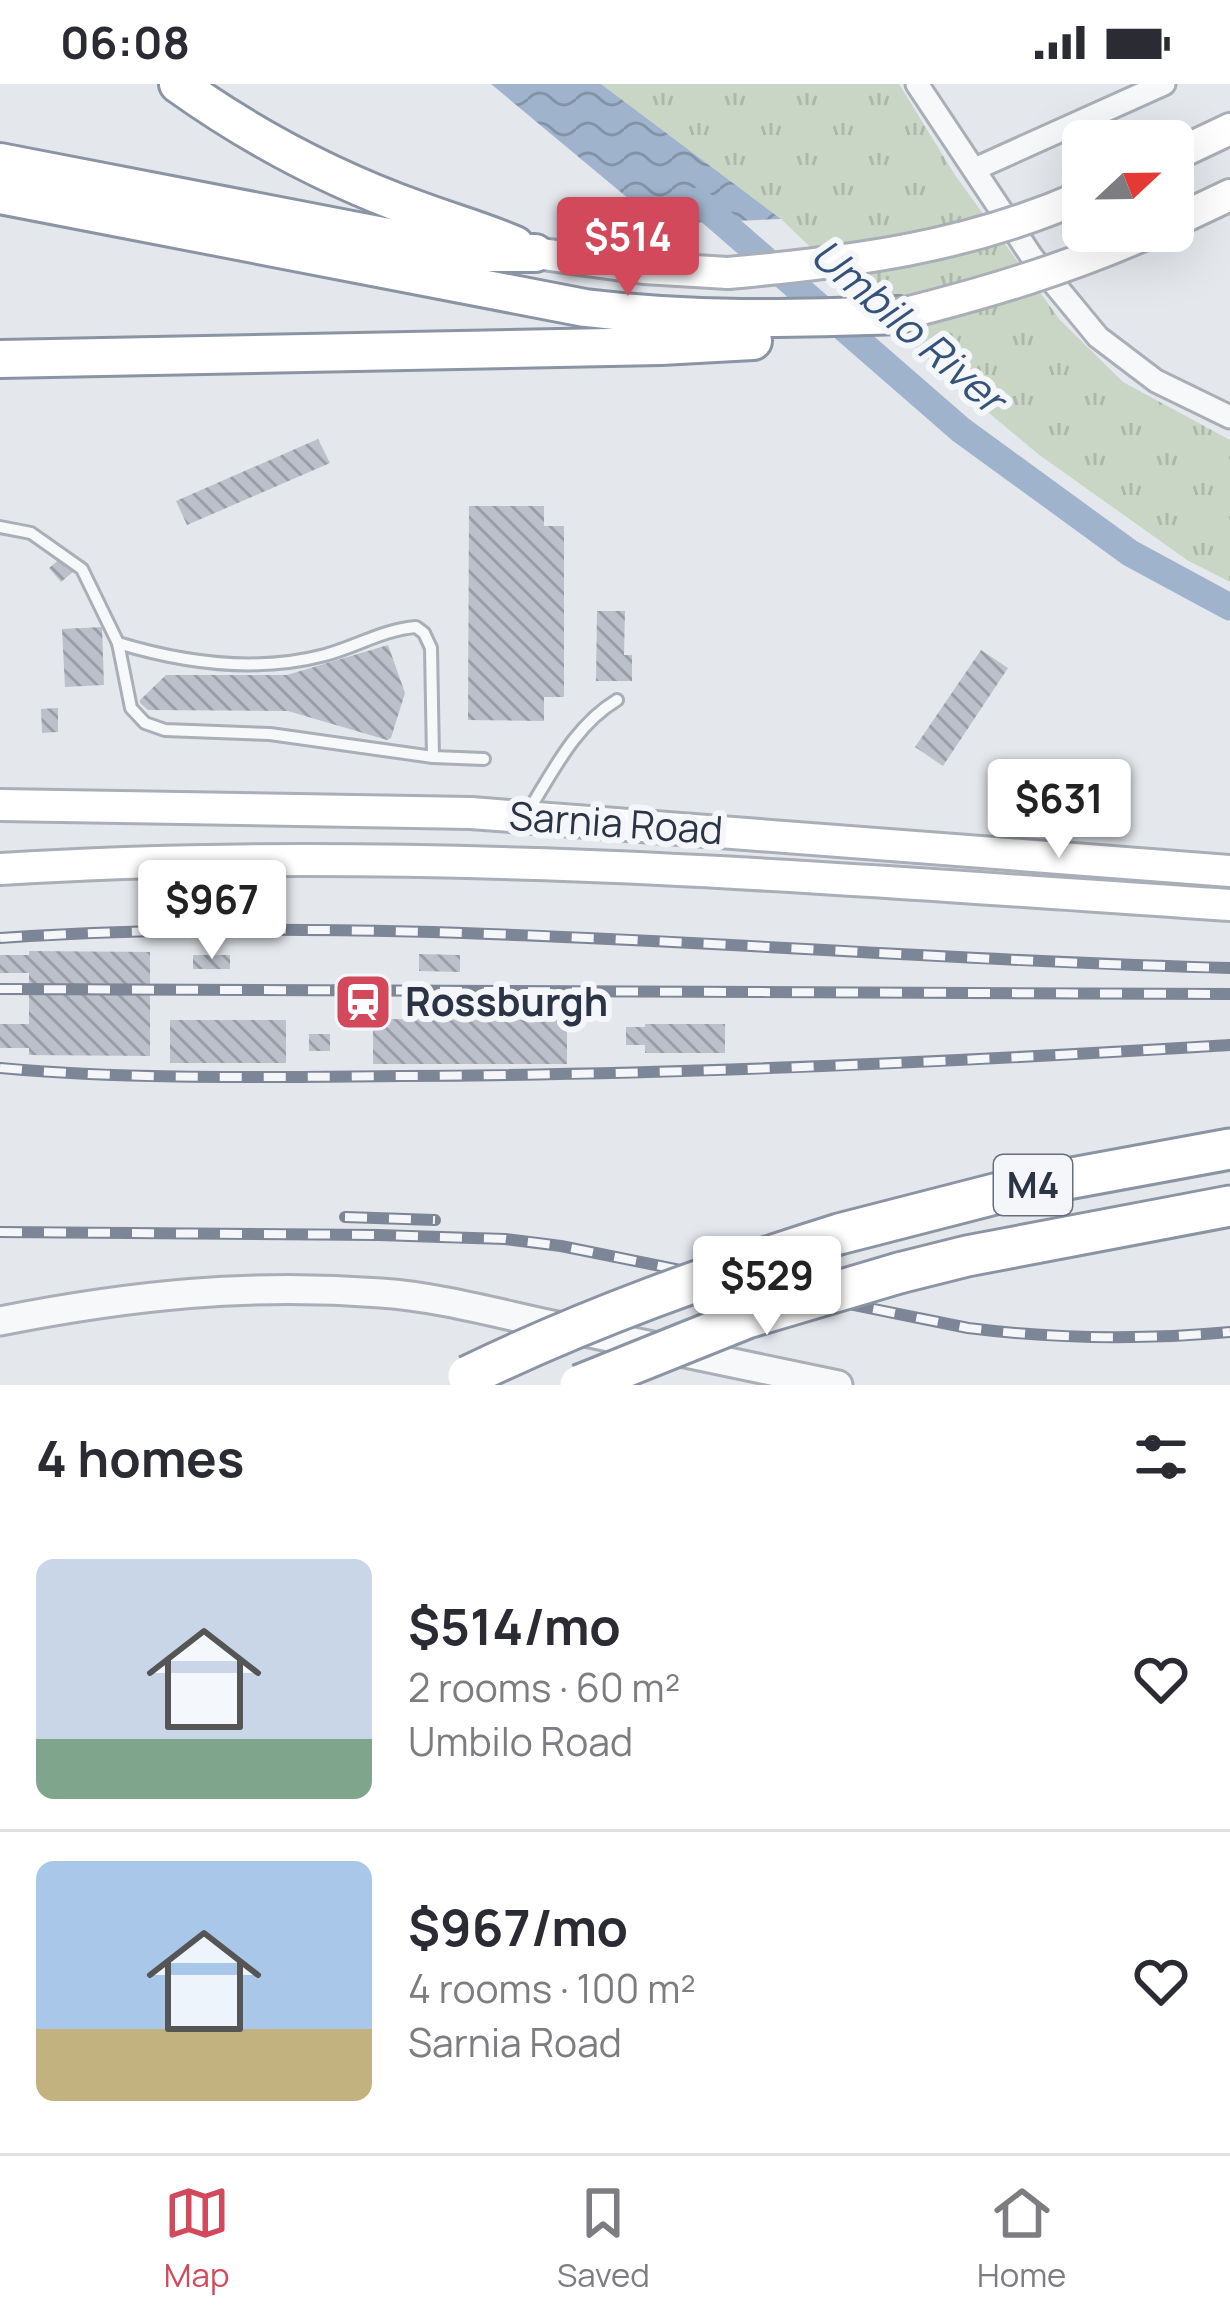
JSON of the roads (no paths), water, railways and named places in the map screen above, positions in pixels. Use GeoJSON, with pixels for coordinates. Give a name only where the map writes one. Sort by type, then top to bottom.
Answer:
{"type":"FeatureCollection","features":[{"type":"Feature","properties":{"kind":"highway"},"geometry":{"type":"LineString","coordinates":[[178,84],[249,131],[325,171],[535,253]]}},
{"type":"Feature","properties":{"kind":"highway"},"geometry":{"type":"LineString","coordinates":[[0,162],[413,243],[472,253],[535,253]]}},
{"type":"Feature","properties":{"kind":"highway"},"geometry":{"type":"LineString","coordinates":[[0,196],[585,308],[772,330]]}},
{"type":"Feature","properties":{"kind":"highway"},"geometry":{"type":"LineString","coordinates":[[0,359],[661,346],[898,315]]}},
{"type":"Feature","properties":{"kind":"highway","name":"M4"},"geometry":{"type":"LineString","coordinates":[[458,1380],[634,1302],[839,1234],[1018,1188],[1230,1149]]}},
{"type":"Feature","properties":{"kind":"highway","name":"M4"},"geometry":{"type":"LineString","coordinates":[[580,1385],[747,1318],[899,1273],[1230,1206]]}},
{"type":"Feature","properties":{"kind":"main road"},"geometry":{"type":"LineString","coordinates":[[1194,146],[1230,129]]}},
{"type":"Feature","properties":{"kind":"main road"},"geometry":{"type":"LineString","coordinates":[[535,253],[728,274],[878,257],[952,241],[1062,205]]}},
{"type":"Feature","properties":{"kind":"main road"},"geometry":{"type":"LineString","coordinates":[[898,315],[1041,277],[1106,252]]}},
{"type":"Feature","properties":{"kind":"main road","name":"Sarnia Road"},"geometry":{"type":"LineString","coordinates":[[0,805],[471,812],[1230,871]]}},
{"type":"Feature","properties":{"kind":"main road","name":"Sarnia Road"},"geometry":{"type":"LineString","coordinates":[[0,868],[189,860],[592,865],[1230,905]]}},
{"type":"Feature","properties":{"kind":"street"},"geometry":{"type":"LineString","coordinates":[[917,84],[1032,257],[1098,338],[1156,381],[1230,417]]}},
{"type":"Feature","properties":{"kind":"street"},"geometry":{"type":"LineString","coordinates":[[975,169],[1164,84]]}},
{"type":"Feature","properties":{"kind":"street"},"geometry":{"type":"LineString","coordinates":[[0,1321],[167,1294],[298,1289],[386,1294],[465,1306],[838,1385]]}},
{"type":"Feature","properties":{"kind":"lane"},"geometry":{"type":"LineString","coordinates":[[0,527],[31,533],[82,569],[118,643],[131,708],[155,728],[304,737],[434,758],[484,759]]}},
{"type":"Feature","properties":{"kind":"lane"},"geometry":{"type":"LineString","coordinates":[[118,643],[183,660],[286,662],[416,627],[431,648],[434,758]]}},
{"type":"Feature","properties":{"kind":"lane"},"geometry":{"type":"LineString","coordinates":[[525,817],[574,738],[617,700]]}},
{"type":"Feature","properties":{"kind":"water"},"geometry":{"type":"Polygon","coordinates":[[[491,84],[601,84],[781,219],[659,224],[491,84]]]}},
{"type":"Feature","properties":{"kind":"waterway","name":"Umbilo River"},"geometry":{"type":"LineString","coordinates":[[698,201],[961,430],[1130,553],[1230,607]]}},
{"type":"Feature","properties":{"kind":"railway"},"geometry":{"type":"LineString","coordinates":[[0,938],[154,931],[461,933],[1230,968]]}},
{"type":"Feature","properties":{"kind":"railway"},"geometry":{"type":"LineString","coordinates":[[0,989],[1230,994]]}},
{"type":"Feature","properties":{"kind":"railway"},"geometry":{"type":"LineString","coordinates":[[0,1068],[200,1077],[505,1075],[816,1067],[1230,1045]]}},
{"type":"Feature","properties":{"kind":"railway"},"geometry":{"type":"LineString","coordinates":[[345,1217],[435,1220]]}},
{"type":"Feature","properties":{"kind":"railway"},"geometry":{"type":"LineString","coordinates":[[0,1232],[505,1239],[561,1246],[968,1328],[1099,1337],[1230,1332]]}},
{"type":"Feature","properties":{"kind":"place","name":"Rossburgh"},"geometry":{"type":"Point","coordinates":[363,1002]}}]}
